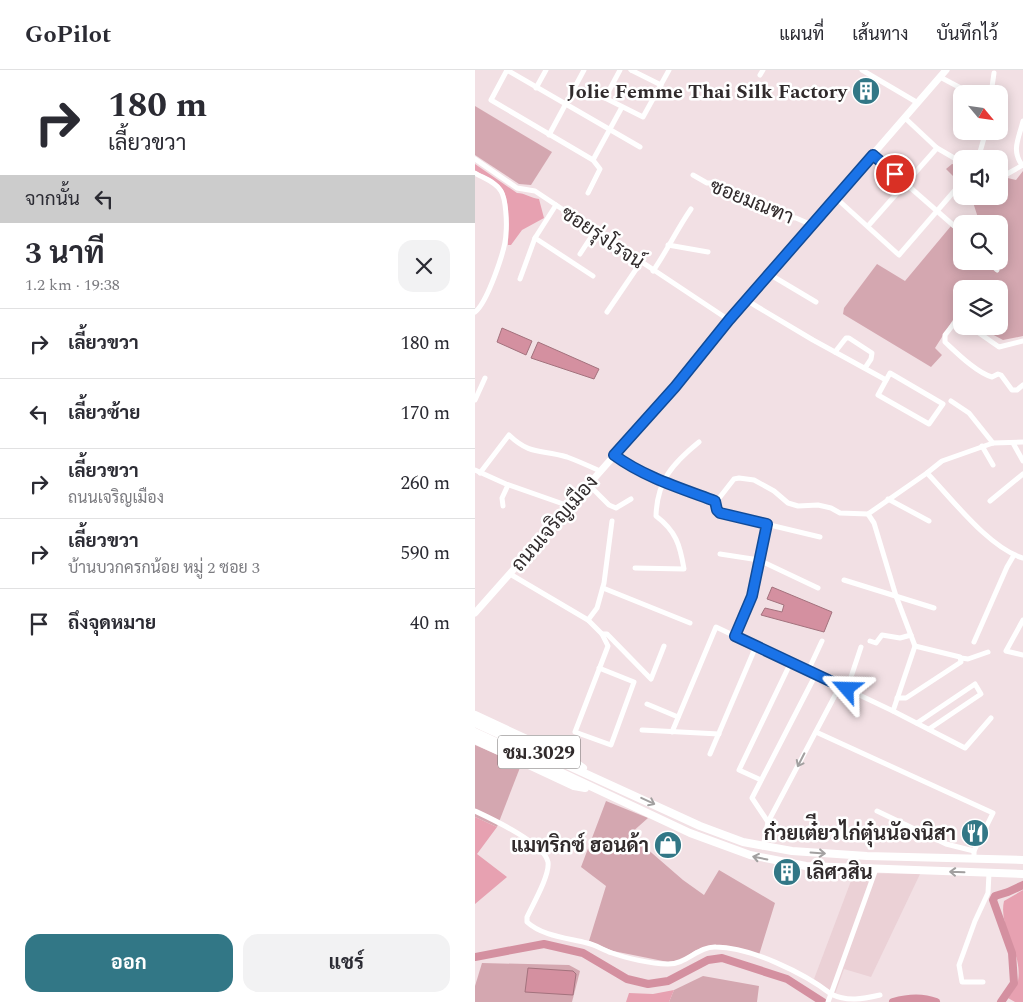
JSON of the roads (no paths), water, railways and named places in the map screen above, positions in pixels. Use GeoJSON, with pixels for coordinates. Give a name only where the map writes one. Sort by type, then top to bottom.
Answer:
{"type":"FeatureCollection","features":[{"type":"Feature","properties":{"kind":"main road","name":"ถนนเจริญเมือง"},"geometry":{"type":"LineString","coordinates":[[475,613],[675,387],[746,300],[946,70]]}},
{"type":"Feature","properties":{"kind":"main road"},"geometry":{"type":"LineString","coordinates":[[475,715],[570,759],[603,781]]}},
{"type":"Feature","properties":{"kind":"main road","name":"ชม.3029"},"geometry":{"type":"LineString","coordinates":[[475,723],[700,826],[743,842],[792,851],[867,856],[974,855],[1023,860]]}},
{"type":"Feature","properties":{"kind":"main road","name":"ชม.3029"},"geometry":{"type":"LineString","coordinates":[[475,732],[690,833],[750,856],[806,866],[1023,874]]}},
{"type":"Feature","properties":{"kind":"main road"},"geometry":{"type":"LineString","coordinates":[[475,740],[574,786],[599,791]]}},
{"type":"Feature","properties":{"kind":"street"},"geometry":{"type":"LineString","coordinates":[[588,193],[600,168],[593,160],[491,100],[507,70],[640,147]]}},
{"type":"Feature","properties":{"kind":"street"},"geometry":{"type":"LineString","coordinates":[[537,88],[546,70]]}},
{"type":"Feature","properties":{"kind":"street"},"geometry":{"type":"LineString","coordinates":[[549,135],[583,70]]}},
{"type":"Feature","properties":{"kind":"street"},"geometry":{"type":"LineString","coordinates":[[620,70],[605,98],[643,117],[669,70]]}},
{"type":"Feature","properties":{"kind":"street"},"geometry":{"type":"LineString","coordinates":[[631,70],[661,85]]}},
{"type":"Feature","properties":{"kind":"street"},"geometry":{"type":"LineString","coordinates":[[862,70],[918,103]]}},
{"type":"Feature","properties":{"kind":"street"},"geometry":{"type":"LineString","coordinates":[[992,85],[994,72]]}},
{"type":"Feature","properties":{"kind":"street"},"geometry":{"type":"LineString","coordinates":[[940,77],[956,85]]}},
{"type":"Feature","properties":{"kind":"street"},"geometry":{"type":"LineString","coordinates":[[593,160],[623,107]]}},
{"type":"Feature","properties":{"kind":"street"},"geometry":{"type":"LineString","coordinates":[[905,118],[937,148],[953,157]]}},
{"type":"Feature","properties":{"kind":"street"},"geometry":{"type":"LineString","coordinates":[[1008,173],[1023,165],[1018,159],[1016,151],[1023,122]]}},
{"type":"Feature","properties":{"kind":"street"},"geometry":{"type":"LineString","coordinates":[[868,226],[937,148]]}},
{"type":"Feature","properties":{"kind":"street"},"geometry":{"type":"LineString","coordinates":[[873,155],[953,225]]}},
{"type":"Feature","properties":{"kind":"street","name":"ซอยรุ่งโรจน์"},"geometry":{"type":"LineString","coordinates":[[475,159],[517,188],[535,191],[729,320]]}},
{"type":"Feature","properties":{"kind":"street"},"geometry":{"type":"LineString","coordinates":[[475,173],[496,186],[501,192],[505,209],[506,234],[489,291],[475,312]]}},
{"type":"Feature","properties":{"kind":"street","name":"ซอยมณฑา"},"geometry":{"type":"LineString","coordinates":[[693,175],[707,183],[715,183],[781,217],[797,218],[812,225]]}},
{"type":"Feature","properties":{"kind":"street"},"geometry":{"type":"LineString","coordinates":[[835,198],[899,254],[953,192]]}},
{"type":"Feature","properties":{"kind":"street"},"geometry":{"type":"LineString","coordinates":[[520,279],[535,238],[556,205]]}},
{"type":"Feature","properties":{"kind":"street"},"geometry":{"type":"LineString","coordinates":[[653,271],[691,209]]}},
{"type":"Feature","properties":{"kind":"street"},"geometry":{"type":"LineString","coordinates":[[580,254],[595,231]]}},
{"type":"Feature","properties":{"kind":"street"},"geometry":{"type":"LineString","coordinates":[[535,238],[593,276]]}},
{"type":"Feature","properties":{"kind":"street"},"geometry":{"type":"LineString","coordinates":[[668,245],[708,252]]}},
{"type":"Feature","properties":{"kind":"street"},"geometry":{"type":"LineString","coordinates":[[607,312],[641,262]]}},
{"type":"Feature","properties":{"kind":"street"},"geometry":{"type":"LineString","coordinates":[[769,274],[816,302]]}},
{"type":"Feature","properties":{"kind":"street"},"geometry":{"type":"LineString","coordinates":[[746,300],[886,380]]}},
{"type":"Feature","properties":{"kind":"street"},"geometry":{"type":"LineString","coordinates":[[953,325],[945,335],[945,342],[960,356],[989,377],[1001,375],[1012,390],[1017,390],[1023,385]]}},
{"type":"Feature","properties":{"kind":"street"},"geometry":{"type":"LineString","coordinates":[[982,335],[999,347],[1023,341]]}},
{"type":"Feature","properties":{"kind":"street"},"geometry":{"type":"LineString","coordinates":[[835,352],[843,339],[849,338],[873,353],[865,368]]}},
{"type":"Feature","properties":{"kind":"street"},"geometry":{"type":"LineString","coordinates":[[890,373],[943,404],[929,424],[878,395],[886,380],[890,373]]}},
{"type":"Feature","properties":{"kind":"street"},"geometry":{"type":"LineString","coordinates":[[475,400],[485,378]]}},
{"type":"Feature","properties":{"kind":"street"},"geometry":{"type":"LineString","coordinates":[[951,401],[969,413],[993,443]]}},
{"type":"Feature","properties":{"kind":"street"},"geometry":{"type":"LineString","coordinates":[[569,506],[508,485],[478,472],[509,435],[520,446],[533,451],[566,457],[600,471]]}},
{"type":"Feature","properties":{"kind":"street"},"geometry":{"type":"LineString","coordinates":[[635,568],[684,569],[682,554],[675,537],[668,525],[656,516],[657,500],[663,482],[675,462],[699,442]]}},
{"type":"Feature","properties":{"kind":"street"},"geometry":{"type":"LineString","coordinates":[[1013,442],[1023,462]]}},
{"type":"Feature","properties":{"kind":"street"},"geometry":{"type":"LineString","coordinates":[[715,501],[734,479],[739,478],[754,480],[775,491],[789,503],[818,505],[831,508],[840,513],[868,514],[942,461],[993,443],[1023,442]]}},
{"type":"Feature","properties":{"kind":"street"},"geometry":{"type":"LineString","coordinates":[[982,446],[993,465]]}},
{"type":"Feature","properties":{"kind":"street"},"geometry":{"type":"LineString","coordinates":[[614,455],[626,464],[663,482],[715,501]]}},
{"type":"Feature","properties":{"kind":"street"},"geometry":{"type":"LineString","coordinates":[[927,473],[990,540],[1014,555],[1023,558]]}},
{"type":"Feature","properties":{"kind":"street"},"geometry":{"type":"LineString","coordinates":[[990,501],[1023,474]]}},
{"type":"Feature","properties":{"kind":"street"},"geometry":{"type":"LineString","coordinates":[[588,484],[609,505],[616,508],[631,499]]}},
{"type":"Feature","properties":{"kind":"street"},"geometry":{"type":"LineString","coordinates":[[503,506],[502,498],[508,485]]}},
{"type":"Feature","properties":{"kind":"street"},"geometry":{"type":"LineString","coordinates":[[888,499],[929,521]]}},
{"type":"Feature","properties":{"kind":"street"},"geometry":{"type":"LineString","coordinates":[[715,501],[717,510],[720,513],[820,536]]}},
{"type":"Feature","properties":{"kind":"street"},"geometry":{"type":"LineString","coordinates":[[868,514],[874,523],[896,596],[915,646],[893,711]]}},
{"type":"Feature","properties":{"kind":"street"},"geometry":{"type":"LineString","coordinates":[[588,620],[597,608],[603,588],[613,520]]}},
{"type":"Feature","properties":{"kind":"street"},"geometry":{"type":"LineString","coordinates":[[735,636],[752,596],[767,524]]}},
{"type":"Feature","properties":{"kind":"street"},"geometry":{"type":"LineString","coordinates":[[720,554],[759,560],[818,588]]}},
{"type":"Feature","properties":{"kind":"street"},"geometry":{"type":"LineString","coordinates":[[974,642],[1014,555]]}},
{"type":"Feature","properties":{"kind":"street"},"geometry":{"type":"LineString","coordinates":[[510,574],[588,620],[602,634],[608,646],[599,668],[575,732],[611,745],[634,682],[599,668]]}},
{"type":"Feature","properties":{"kind":"street"},"geometry":{"type":"LineString","coordinates":[[844,580],[934,608]]}},
{"type":"Feature","properties":{"kind":"street"},"geometry":{"type":"LineString","coordinates":[[603,588],[690,623]]}},
{"type":"Feature","properties":{"kind":"street"},"geometry":{"type":"LineString","coordinates":[[1023,620],[1007,650],[1023,655]]}},
{"type":"Feature","properties":{"kind":"street"},"geometry":{"type":"LineString","coordinates":[[672,732],[715,627],[893,711],[965,748],[991,718]]}},
{"type":"Feature","properties":{"kind":"street"},"geometry":{"type":"LineString","coordinates":[[602,634],[607,634],[651,679],[664,646]]}},
{"type":"Feature","properties":{"kind":"street"},"geometry":{"type":"LineString","coordinates":[[871,641],[876,643],[882,634],[900,638],[911,635]]}},
{"type":"Feature","properties":{"kind":"street"},"geometry":{"type":"LineString","coordinates":[[808,671],[822,641]]}},
{"type":"Feature","properties":{"kind":"street"},"geometry":{"type":"LineString","coordinates":[[710,754],[756,646]]}},
{"type":"Feature","properties":{"kind":"street"},"geometry":{"type":"LineString","coordinates":[[915,646],[968,659],[988,652]]}},
{"type":"Feature","properties":{"kind":"street"},"geometry":{"type":"LineString","coordinates":[[847,689],[861,647]]}},
{"type":"Feature","properties":{"kind":"street"},"geometry":{"type":"LineString","coordinates":[[897,698],[906,698],[961,662],[961,658]]}},
{"type":"Feature","properties":{"kind":"street"},"geometry":{"type":"LineString","coordinates":[[761,780],[739,770],[791,662]]}},
{"type":"Feature","properties":{"kind":"street"},"geometry":{"type":"LineString","coordinates":[[767,822],[753,798],[816,674]]}},
{"type":"Feature","properties":{"kind":"street"},"geometry":{"type":"LineString","coordinates":[[917,723],[975,684],[981,694],[929,729]]}},
{"type":"Feature","properties":{"kind":"street"},"geometry":{"type":"LineString","coordinates":[[763,847],[767,822],[840,686]]}},
{"type":"Feature","properties":{"kind":"street"},"geometry":{"type":"LineString","coordinates":[[647,704],[678,717]]}},
{"type":"Feature","properties":{"kind":"street"},"geometry":{"type":"LineString","coordinates":[[642,730],[719,734]]}},
{"type":"Feature","properties":{"kind":"street"},"geometry":{"type":"LineString","coordinates":[[816,732],[993,813],[974,855],[946,844],[877,811]]}},
{"type":"Feature","properties":{"kind":"street"},"geometry":{"type":"LineString","coordinates":[[475,812],[497,821],[542,849],[546,857],[548,863],[542,887],[527,916],[527,922],[531,925],[549,933],[599,947],[612,953],[668,964],[683,961],[697,952],[715,947],[740,951],[783,964],[821,986],[829,998]]}},
{"type":"Feature","properties":{"kind":"street"},"geometry":{"type":"LineString","coordinates":[[829,998],[876,869]]}},
{"type":"Feature","properties":{"kind":"street"},"geometry":{"type":"LineString","coordinates":[[983,982],[962,982],[959,965],[975,921],[988,893],[989,873]]}},
{"type":"Feature","properties":{"kind":"street"},"geometry":{"type":"LineString","coordinates":[[829,998],[857,1000],[880,995]]}},
{"type":"Feature","properties":{"kind":"waterway"},"geometry":{"type":"LineString","coordinates":[[1001,1002],[1014,983],[1012,953],[993,900],[995,896],[1023,885]]}},
{"type":"Feature","properties":{"kind":"waterway"},"geometry":{"type":"LineString","coordinates":[[475,957],[544,944],[583,953],[627,979],[648,984],[668,981],[708,960],[722,958],[787,979],[823,1002]]}},
{"type":"Feature","properties":{"kind":"waterway"},"geometry":{"type":"LineString","coordinates":[[893,1002],[915,999],[926,999],[936,1002]]}},
{"type":"Feature","properties":{"kind":"place","name":"Jolie Femme Thai Silk Factory"},"geometry":{"type":"Point","coordinates":[866,91]}},
{"type":"Feature","properties":{"kind":"place","name":"ก๋วยเต๋ียวไก่ตุ๋นนัองนิสา"},"geometry":{"type":"Point","coordinates":[975,833]}},
{"type":"Feature","properties":{"kind":"place","name":"แมทริกซ์ ฮอนด้า"},"geometry":{"type":"Point","coordinates":[668,845]}},
{"type":"Feature","properties":{"kind":"place","name":"เลิศวสิน"},"geometry":{"type":"Point","coordinates":[787,872]}}]}
